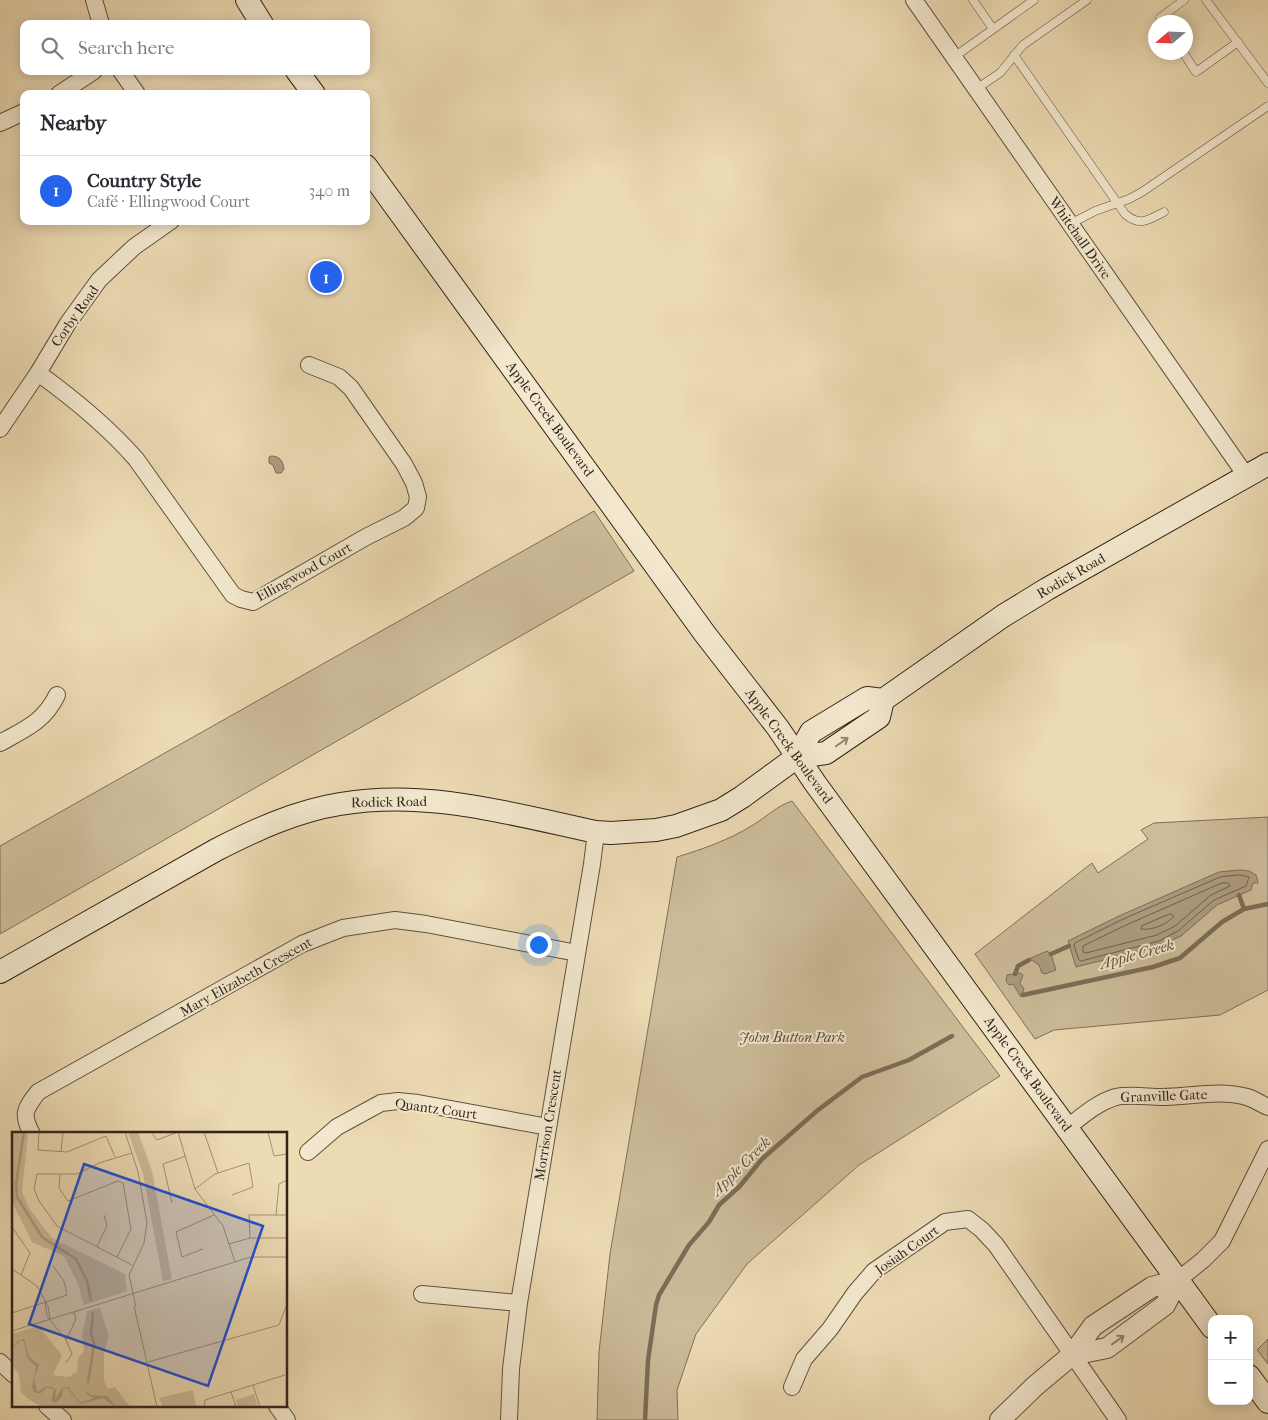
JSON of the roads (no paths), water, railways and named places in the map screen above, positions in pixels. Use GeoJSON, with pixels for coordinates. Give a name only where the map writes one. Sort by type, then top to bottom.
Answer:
{"type":"FeatureCollection","features":[{"type":"Feature","properties":{"kind":"main road"},"geometry":{"type":"LineString","coordinates":[[246,0],[259,20]]}},
{"type":"Feature","properties":{"kind":"main road"},"geometry":{"type":"LineString","coordinates":[[300,75],[311,90]]}},
{"type":"Feature","properties":{"kind":"main road","name":"Apple Creek Boulevard"},"geometry":{"type":"LineString","coordinates":[[370,172],[705,634],[778,728],[797,757],[1208,1321]]}},
{"type":"Feature","properties":{"kind":"main road","name":"Rodick Road"},"geometry":{"type":"LineString","coordinates":[[0,972],[251,832],[297,815],[340,804],[371,800],[409,799],[441,802],[482,808],[596,832],[611,833],[656,830],[676,826],[720,810],[742,797],[797,757],[826,753],[880,717],[883,700],[1003,616],[1040,593],[1268,464]]}},
{"type":"Feature","properties":{"kind":"main road"},"geometry":{"type":"LineString","coordinates":[[1253,1381],[1268,1402]]}},
{"type":"Feature","properties":{"kind":"street"},"geometry":{"type":"LineString","coordinates":[[94,0],[100,20]]}},
{"type":"Feature","properties":{"kind":"street","name":"Whitehall Drive"},"geometry":{"type":"LineString","coordinates":[[914,0],[1247,477]]}},
{"type":"Feature","properties":{"kind":"street"},"geometry":{"type":"LineString","coordinates":[[65,90],[88,75]]}},
{"type":"Feature","properties":{"kind":"street"},"geometry":{"type":"LineString","coordinates":[[124,75],[134,90]]}},
{"type":"Feature","properties":{"kind":"street"},"geometry":{"type":"LineString","coordinates":[[0,123],[20,114]]}},
{"type":"Feature","properties":{"kind":"street","name":"Corby Road"},"geometry":{"type":"LineString","coordinates":[[0,429],[38,373],[68,323],[99,280],[134,248],[166,225]]}},
{"type":"Feature","properties":{"kind":"street","name":"Ellingwood Court"},"geometry":{"type":"LineString","coordinates":[[38,373],[87,410],[124,446],[233,595],[253,602],[366,537],[404,518],[416,508],[418,496],[414,483],[404,464],[351,388],[338,377],[309,365]]}},
{"type":"Feature","properties":{"kind":"street"},"geometry":{"type":"LineString","coordinates":[[0,743],[34,724],[46,714],[57,695]]}},
{"type":"Feature","properties":{"kind":"street","name":"Morrison Crescent"},"geometry":{"type":"LineString","coordinates":[[509,1420],[511,1369],[519,1303],[596,832]]}},
{"type":"Feature","properties":{"kind":"street","name":"Mary Elizabeth Crescent"},"geometry":{"type":"LineString","coordinates":[[31,1132],[25,1120],[26,1109],[38,1092],[302,944],[343,928],[395,920],[426,924],[577,953]]}},
{"type":"Feature","properties":{"kind":"street","name":"Granville Gate"},"geometry":{"type":"LineString","coordinates":[[1067,1128],[1083,1115],[1117,1097],[1222,1094],[1247,1097],[1268,1107]]}},
{"type":"Feature","properties":{"kind":"street","name":"Quantz Court"},"geometry":{"type":"LineString","coordinates":[[308,1152],[337,1127],[381,1103],[398,1101],[548,1127]]}},
{"type":"Feature","properties":{"kind":"street"},"geometry":{"type":"LineString","coordinates":[[1000,1420],[1035,1386],[1072,1355],[1093,1326],[1152,1287],[1178,1280],[1204,1260],[1222,1242],[1268,1148]]}},
{"type":"Feature","properties":{"kind":"street","name":"Josiah Court"},"geometry":{"type":"LineString","coordinates":[[792,1387],[804,1359],[830,1329],[855,1293],[874,1271],[945,1222],[968,1219],[996,1245],[1072,1355]]}},
{"type":"Feature","properties":{"kind":"street"},"geometry":{"type":"LineString","coordinates":[[422,1294],[519,1303]]}},
{"type":"Feature","properties":{"kind":"street"},"geometry":{"type":"LineString","coordinates":[[1072,1355],[1118,1420]]}},
{"type":"Feature","properties":{"kind":"street"},"geometry":{"type":"LineString","coordinates":[[0,1362],[12,1373]]}},
{"type":"Feature","properties":{"kind":"street"},"geometry":{"type":"LineString","coordinates":[[49,1408],[63,1420]]}},
{"type":"Feature","properties":{"kind":"street"},"geometry":{"type":"LineString","coordinates":[[278,1408],[287,1420]]}},
{"type":"Feature","properties":{"kind":"lane"},"geometry":{"type":"LineString","coordinates":[[973,0],[993,29]]}},
{"type":"Feature","properties":{"kind":"lane"},"geometry":{"type":"LineString","coordinates":[[954,57],[1034,0]]}},
{"type":"Feature","properties":{"kind":"lane"},"geometry":{"type":"LineString","coordinates":[[976,90],[1000,73],[1024,45],[1087,0]]}},
{"type":"Feature","properties":{"kind":"lane"},"geometry":{"type":"LineString","coordinates":[[1164,15],[1184,0]]}},
{"type":"Feature","properties":{"kind":"lane"},"geometry":{"type":"LineString","coordinates":[[1206,0],[1268,83]]}},
{"type":"Feature","properties":{"kind":"lane"},"geometry":{"type":"LineString","coordinates":[[1188,60],[1196,72],[1238,42]]}},
{"type":"Feature","properties":{"kind":"lane"},"geometry":{"type":"LineString","coordinates":[[1014,55],[1125,214],[1131,220],[1147,221],[1164,212]]}},
{"type":"Feature","properties":{"kind":"lane"},"geometry":{"type":"LineString","coordinates":[[1070,224],[1095,211],[1129,200],[1268,106]]}},
{"type":"Feature","properties":{"kind":"water"},"geometry":{"type":"Polygon","coordinates":[[[269,457],[277,457],[282,461],[284,469],[281,473],[276,473],[273,465],[269,463],[269,457]]]}},
{"type":"Feature","properties":{"kind":"water"},"geometry":{"type":"Polygon","coordinates":[[[1249,871],[1256,875],[1258,883],[1253,883],[1251,890],[1217,905],[1181,936],[1160,946],[1076,967],[1068,941],[1119,916],[1219,872],[1249,871]]]}},
{"type":"Feature","properties":{"kind":"water"},"geometry":{"type":"Polygon","coordinates":[[[1047,951],[1051,954],[1056,970],[1045,974],[1042,973],[1039,965],[1032,960],[1028,961],[1047,951]]]}},
{"type":"Feature","properties":{"kind":"water"},"geometry":{"type":"Polygon","coordinates":[[[1020,973],[1023,975],[1020,983],[1024,989],[1021,997],[1013,984],[1009,985],[1006,981],[1007,975],[1020,973]]]}},
{"type":"Feature","properties":{"kind":"waterway","name":"Apple Creek"},"geometry":{"type":"LineString","coordinates":[[1239,895],[1244,909]]}},
{"type":"Feature","properties":{"kind":"waterway","name":"Apple Creek"},"geometry":{"type":"LineString","coordinates":[[1023,995],[1153,967],[1180,958],[1222,922],[1244,909],[1268,904]]}},
{"type":"Feature","properties":{"kind":"waterway","name":"Apple Creek"},"geometry":{"type":"LineString","coordinates":[[1051,954],[1069,946]]}},
{"type":"Feature","properties":{"kind":"waterway","name":"Apple Creek"},"geometry":{"type":"LineString","coordinates":[[1015,974],[1018,966],[1029,960]]}},
{"type":"Feature","properties":{"kind":"waterway","name":"Apple Creek"},"geometry":{"type":"LineString","coordinates":[[645,1420],[648,1360],[659,1295],[689,1245],[709,1222],[719,1205],[740,1186],[762,1159],[818,1110],[862,1077],[909,1060],[952,1036]]}},
{"type":"Feature","properties":{"kind":"place","name":"Country Style"},"geometry":{"type":"Point","coordinates":[326,277]}},
{"type":"Feature","properties":{"kind":"park label","name":"John Button Park"},"geometry":{"type":"Point","coordinates":[792,1037]}}]}
